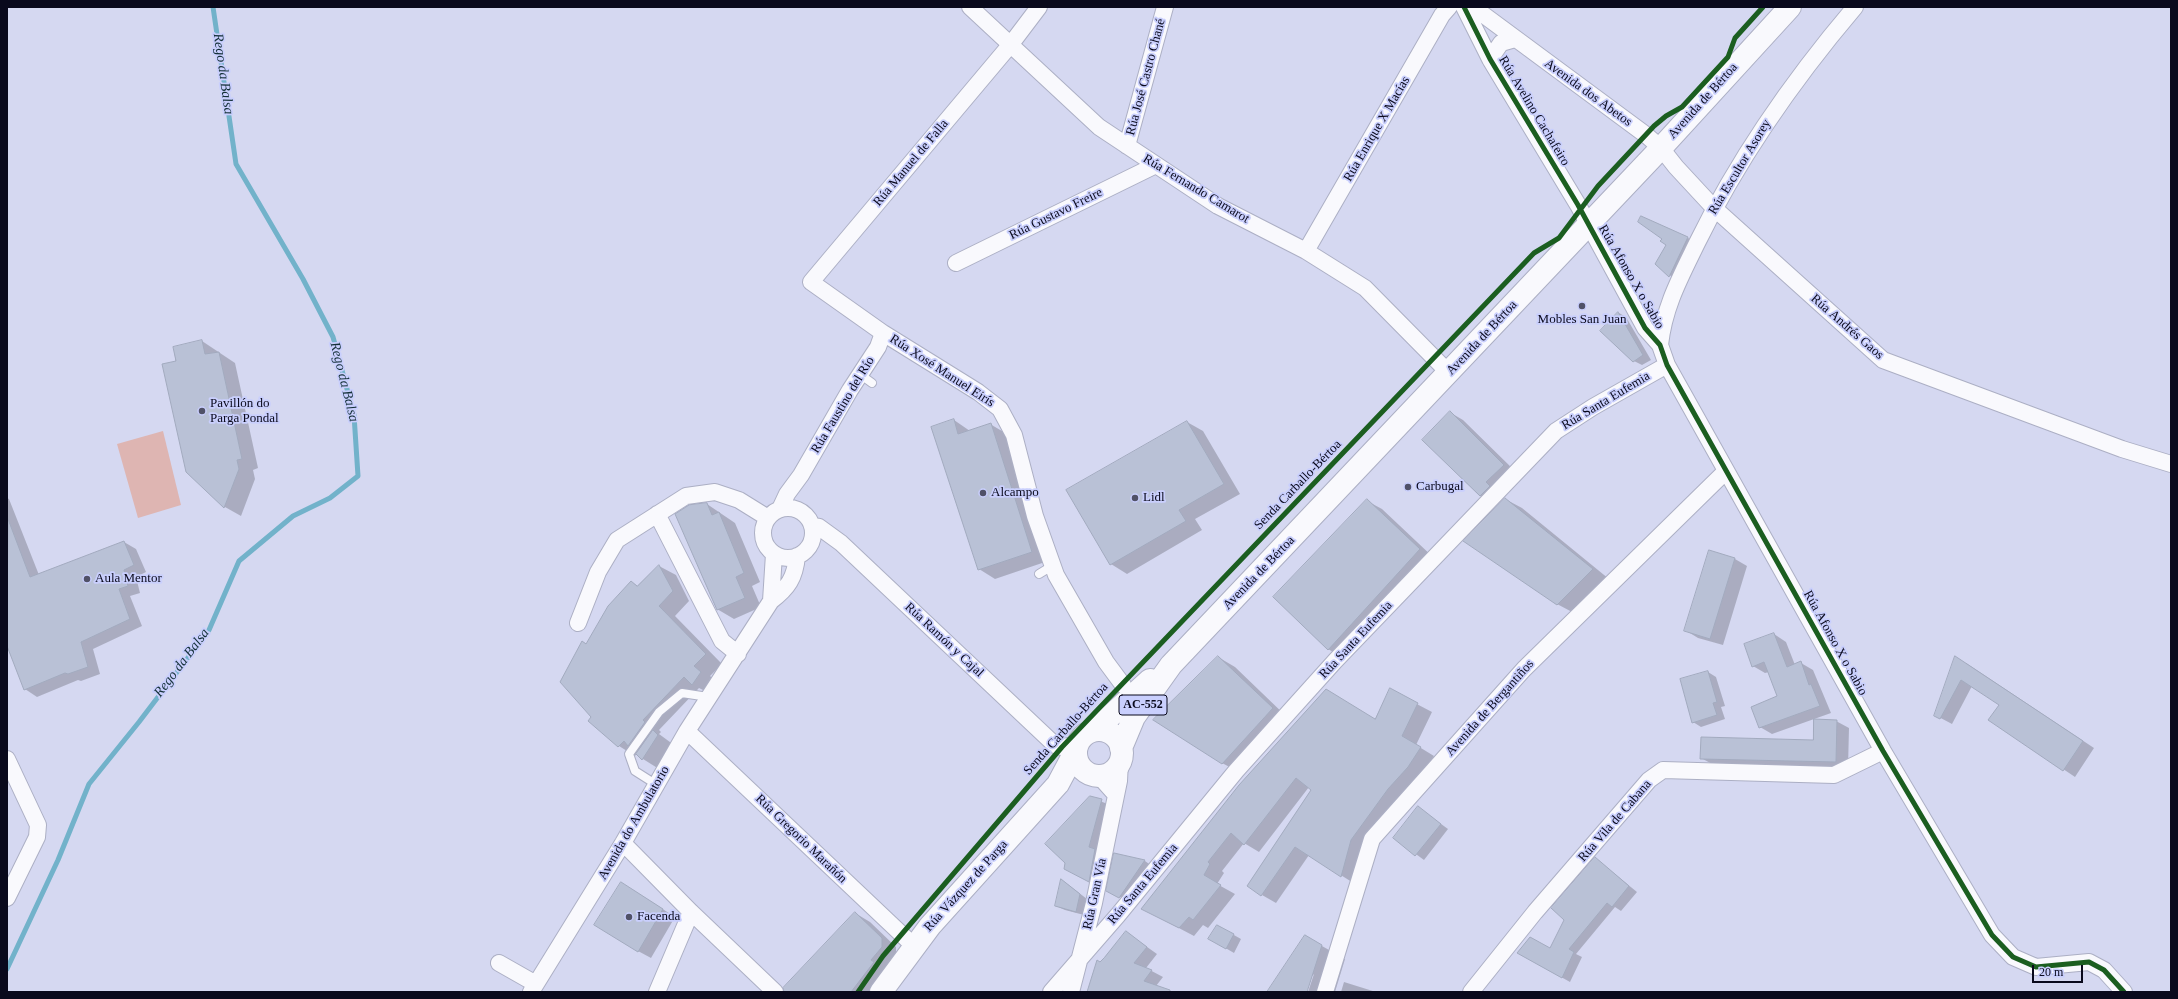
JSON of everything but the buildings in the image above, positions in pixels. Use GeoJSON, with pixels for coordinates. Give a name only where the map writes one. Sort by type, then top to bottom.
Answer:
{"type":"FeatureCollection","features":[{"type":"Feature","properties":{"kind":"main road","name":"Avenida de Bértoa"},"geometry":{"type":"LineString","coordinates":[[1120,754],[1134,717],[1171,665],[1661,148],[1790,7]]}},
{"type":"Feature","properties":{"kind":"main road","name":"Avenida de Bértoa"},"geometry":{"type":"LineString","coordinates":[[1094,730],[1153,678],[1171,665]]}},
{"type":"Feature","properties":{"kind":"main road","name":"AC-552"},"geometry":{"type":"LineString","coordinates":[[1072,748],[1087,733],[1094,730]]}},
{"type":"Feature","properties":{"kind":"main road"},"geometry":{"type":"LineString","coordinates":[[1094,730],[1109,732],[1119,741],[1120,754]]}},
{"type":"Feature","properties":{"kind":"main road"},"geometry":{"type":"LineString","coordinates":[[1072,748],[1080,767],[1095,775]]}},
{"type":"Feature","properties":{"kind":"main road","name":"Rúa Vázquez de Parga"},"geometry":{"type":"LineString","coordinates":[[881,992],[914,946],[945,908],[1058,784],[1072,748]]}},
{"type":"Feature","properties":{"kind":"main road","name":"AC-552"},"geometry":{"type":"LineString","coordinates":[[1058,784],[1112,771],[1120,754]]}},
{"type":"Feature","properties":{"kind":"street","name":"Rúa Fernando Camarot"},"geometry":{"type":"LineString","coordinates":[[970,7],[1099,127],[1218,206],[1306,252],[1365,288],[1449,373]]}},
{"type":"Feature","properties":{"kind":"street","name":"Rúa Manuel de Falla"},"geometry":{"type":"LineString","coordinates":[[811,282],[1011,44],[1039,7]]}},
{"type":"Feature","properties":{"kind":"street","name":"Rúa José Castro Chané"},"geometry":{"type":"LineString","coordinates":[[1127,146],[1165,7]]}},
{"type":"Feature","properties":{"kind":"street","name":"Rúa Enrique X Macías"},"geometry":{"type":"LineString","coordinates":[[1306,252],[1442,15],[1449,7]]}},
{"type":"Feature","properties":{"kind":"street","name":"Rúa Avelino Cachafeiro"},"geometry":{"type":"LineString","coordinates":[[1464,7],[1490,59],[1588,225]]}},
{"type":"Feature","properties":{"kind":"street","name":"Avenida dos Abetos"},"geometry":{"type":"LineString","coordinates":[[1473,7],[1642,132],[1661,148]]}},
{"type":"Feature","properties":{"kind":"street","name":"Rúa Escultor Asorey"},"geometry":{"type":"LineString","coordinates":[[1660,345],[1662,327],[1670,298],[1714,208],[1742,158],[1781,100],[1855,7]]}},
{"type":"Feature","properties":{"kind":"street"},"geometry":{"type":"LineString","coordinates":[[1490,59],[1501,43],[1515,39]]}},
{"type":"Feature","properties":{"kind":"street","name":"Rúa Andrés Gaos"},"geometry":{"type":"LineString","coordinates":[[1661,148],[1676,167],[1714,208],[1883,360],[2122,449],[2171,464]]}},
{"type":"Feature","properties":{"kind":"street","name":"Rúa Gustavo Freire"},"geometry":{"type":"LineString","coordinates":[[956,263],[1156,165]]}},
{"type":"Feature","properties":{"kind":"street","name":"Rúa Afonso X o Sabio"},"geometry":{"type":"LineString","coordinates":[[1588,225],[1645,328],[1660,345],[1667,365],[1883,751],[1992,935],[2013,957],[2036,967],[2089,962],[2104,970],[2124,992]]}},
{"type":"Feature","properties":{"kind":"street","name":"Rúa Xosé Manuel Eirís"},"geometry":{"type":"LineString","coordinates":[[811,282],[883,333],[978,392],[1000,410],[1014,435],[1035,516],[1045,570],[1123,685]]}},
{"type":"Feature","properties":{"kind":"street","name":"Rúa Faustino del Río"},"geometry":{"type":"LineString","coordinates":[[774,514],[866,379],[883,333]]}},
{"type":"Feature","properties":{"kind":"street","name":"Rúa Santa Eufemia"},"geometry":{"type":"LineString","coordinates":[[1051,992],[1118,915],[1246,759],[1335,661],[1556,431],[1593,406],[1667,365]]}},
{"type":"Feature","properties":{"kind":"street","name":"Avenida de Bergantiños"},"geometry":{"type":"LineString","coordinates":[[1325,992],[1372,839],[1524,670],[1726,471]]}},
{"type":"Feature","properties":{"kind":"street","name":"Rúa Faustino del Río"},"geometry":{"type":"LineString","coordinates":[[801,475],[799,500],[802,512]]}},
{"type":"Feature","properties":{"kind":"street"},"geometry":{"type":"LineString","coordinates":[[578,623],[598,572],[617,540],[686,496],[715,492],[774,514]]}},
{"type":"Feature","properties":{"kind":"street"},"geometry":{"type":"LineString","coordinates":[[789,508],[802,512],[809,518],[813,526],[812,542],[803,553],[797,556],[789,558],[774,554],[766,544],[763,533],[774,514],[789,508]]}},
{"type":"Feature","properties":{"kind":"street"},"geometry":{"type":"LineString","coordinates":[[657,514],[722,641],[738,654]]}},
{"type":"Feature","properties":{"kind":"street","name":"Rúa Ramón y Cajal"},"geometry":{"type":"LineString","coordinates":[[813,526],[819,527],[841,543],[1055,745],[1072,748]]}},
{"type":"Feature","properties":{"kind":"street","name":"Avenida do Ambulatorio"},"geometry":{"type":"LineString","coordinates":[[771,601],[774,554]]}},
{"type":"Feature","properties":{"kind":"street","name":"Avenida do Ambulatorio"},"geometry":{"type":"LineString","coordinates":[[534,988],[623,843],[708,697],[738,654],[771,601],[780,594],[795,573],[797,556]]}},
{"type":"Feature","properties":{"kind":"street"},"geometry":{"type":"LineString","coordinates":[[1114,712],[1123,685],[1153,678]]}},
{"type":"Feature","properties":{"kind":"street","name":"Rúa Gregorio Marañón"},"geometry":{"type":"LineString","coordinates":[[687,731],[914,946]]}},
{"type":"Feature","properties":{"kind":"street","name":"Rúa Vila de Cabana"},"geometry":{"type":"LineString","coordinates":[[1471,992],[1535,912],[1649,780],[1663,770],[1834,775],[1883,751]]}},
{"type":"Feature","properties":{"kind":"street","name":"Rúa Gran Vía"},"geometry":{"type":"LineString","coordinates":[[1072,992],[1116,795],[1120,754]]}},
{"type":"Feature","properties":{"kind":"street"},"geometry":{"type":"LineString","coordinates":[[7,759],[38,825],[37,837],[7,898]]}},
{"type":"Feature","properties":{"kind":"street"},"geometry":{"type":"LineString","coordinates":[[1095,775],[1116,795]]}},
{"type":"Feature","properties":{"kind":"street"},"geometry":{"type":"LineString","coordinates":[[623,843],[691,912],[775,992]]}},
{"type":"Feature","properties":{"kind":"street"},"geometry":{"type":"LineString","coordinates":[[657,992],[691,912]]}},
{"type":"Feature","properties":{"kind":"street"},"geometry":{"type":"LineString","coordinates":[[499,963],[534,988]]}},
{"type":"Feature","properties":{"kind":"lane"},"geometry":{"type":"LineString","coordinates":[[656,785],[635,771],[629,754],[659,712],[682,693],[708,697]]}},
{"type":"Feature","properties":{"kind":"shaded area"},"geometry":{"type":"Polygon","coordinates":[[[163,431],[181,505],[138,518],[117,444],[163,431]]]}},
{"type":"Feature","properties":{"kind":"waterway","name":"Rego da Balsa"},"geometry":{"type":"LineString","coordinates":[[7,969],[58,860],[89,784],[139,722],[209,630],[239,561],[293,516],[330,498],[358,476],[354,415],[333,337],[303,279],[236,164],[213,7]]}},
{"type":"Feature","properties":{"kind":"cycle path"},"geometry":{"type":"LineString","coordinates":[[1464,7],[1490,59],[1578,205],[1645,328],[1660,345],[1667,365],[1883,751],[1992,935],[2013,957],[2036,967],[2089,962],[2104,970],[2124,992]]}},
{"type":"Feature","properties":{"kind":"cycle path","name":"Senda Carballo-Bértoa"},"geometry":{"type":"LineString","coordinates":[[858,992],[883,956],[1062,747],[1534,253],[1559,238],[1598,186],[1654,126],[1666,116],[1682,107],[1728,57],[1735,38],[1763,7]]}},
{"type":"Feature","properties":{"kind":"place","name":"Mobles San Juan"},"geometry":{"type":"Point","coordinates":[1582,306]}},
{"type":"Feature","properties":{"kind":"place","name":"Pavillón do Parga Pondal"},"geometry":{"type":"Point","coordinates":[202,411]}},
{"type":"Feature","properties":{"kind":"place","name":"Carbugal"},"geometry":{"type":"Point","coordinates":[1408,487]}},
{"type":"Feature","properties":{"kind":"place","name":"Alcampo"},"geometry":{"type":"Point","coordinates":[983,493]}},
{"type":"Feature","properties":{"kind":"place","name":"Lidl"},"geometry":{"type":"Point","coordinates":[1135,498]}},
{"type":"Feature","properties":{"kind":"place","name":"Aula Mentor"},"geometry":{"type":"Point","coordinates":[87,579]}},
{"type":"Feature","properties":{"kind":"place","name":"Facenda"},"geometry":{"type":"Point","coordinates":[629,917]}}]}
